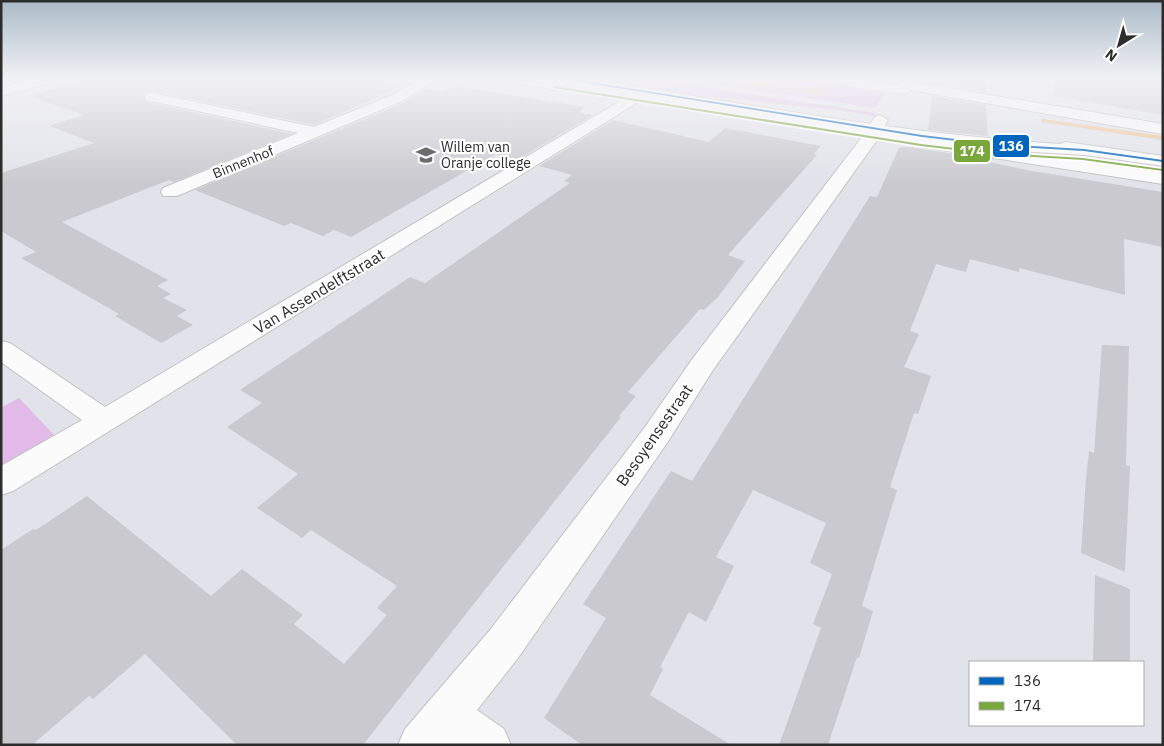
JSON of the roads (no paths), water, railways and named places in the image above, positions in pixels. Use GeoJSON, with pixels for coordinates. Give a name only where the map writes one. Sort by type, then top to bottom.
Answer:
{"type":"FeatureCollection","features":[{"type":"Feature","properties":{"kind":"street","name":"Binnenhof"},"geometry":{"type":"LineString","coordinates":[[226,113],[316,132]]}},
{"type":"Feature","properties":{"kind":"street","name":"Binnenhof"},"geometry":{"type":"LineString","coordinates":[[170,192],[362,113]]}},
{"type":"Feature","properties":{"kind":"street","name":"Van Assendelftstraat"},"geometry":{"type":"LineString","coordinates":[[1,482],[611,113]]}},
{"type":"Feature","properties":{"kind":"street"},"geometry":{"type":"LineString","coordinates":[[754,113],[875,128],[1163,179]]}},
{"type":"Feature","properties":{"kind":"street"},"geometry":{"type":"LineString","coordinates":[[781,113],[969,142],[1084,150],[1163,161]]}},
{"type":"Feature","properties":{"kind":"street"},"geometry":{"type":"LineString","coordinates":[[1069,113],[1163,129]]}},
{"type":"Feature","properties":{"kind":"street","name":"Besoyensestraat"},"geometry":{"type":"LineString","coordinates":[[434,729],[504,644],[656,435],[703,364],[875,128]]}},
{"type":"Feature","properties":{"kind":"street"},"geometry":{"type":"LineString","coordinates":[[1,348],[104,421]]}},
{"type":"Feature","properties":{"kind":"street"},"geometry":{"type":"LineString","coordinates":[[434,729],[488,745]]}},
{"type":"Feature","properties":{"kind":"waterway"},"geometry":{"type":"LineString","coordinates":[[1043,121],[1163,138]]}},
{"type":"Feature","properties":{"kind":"place","name":"Willem van Oranje college"},"geometry":{"type":"Point","coordinates":[426,155]}}]}
